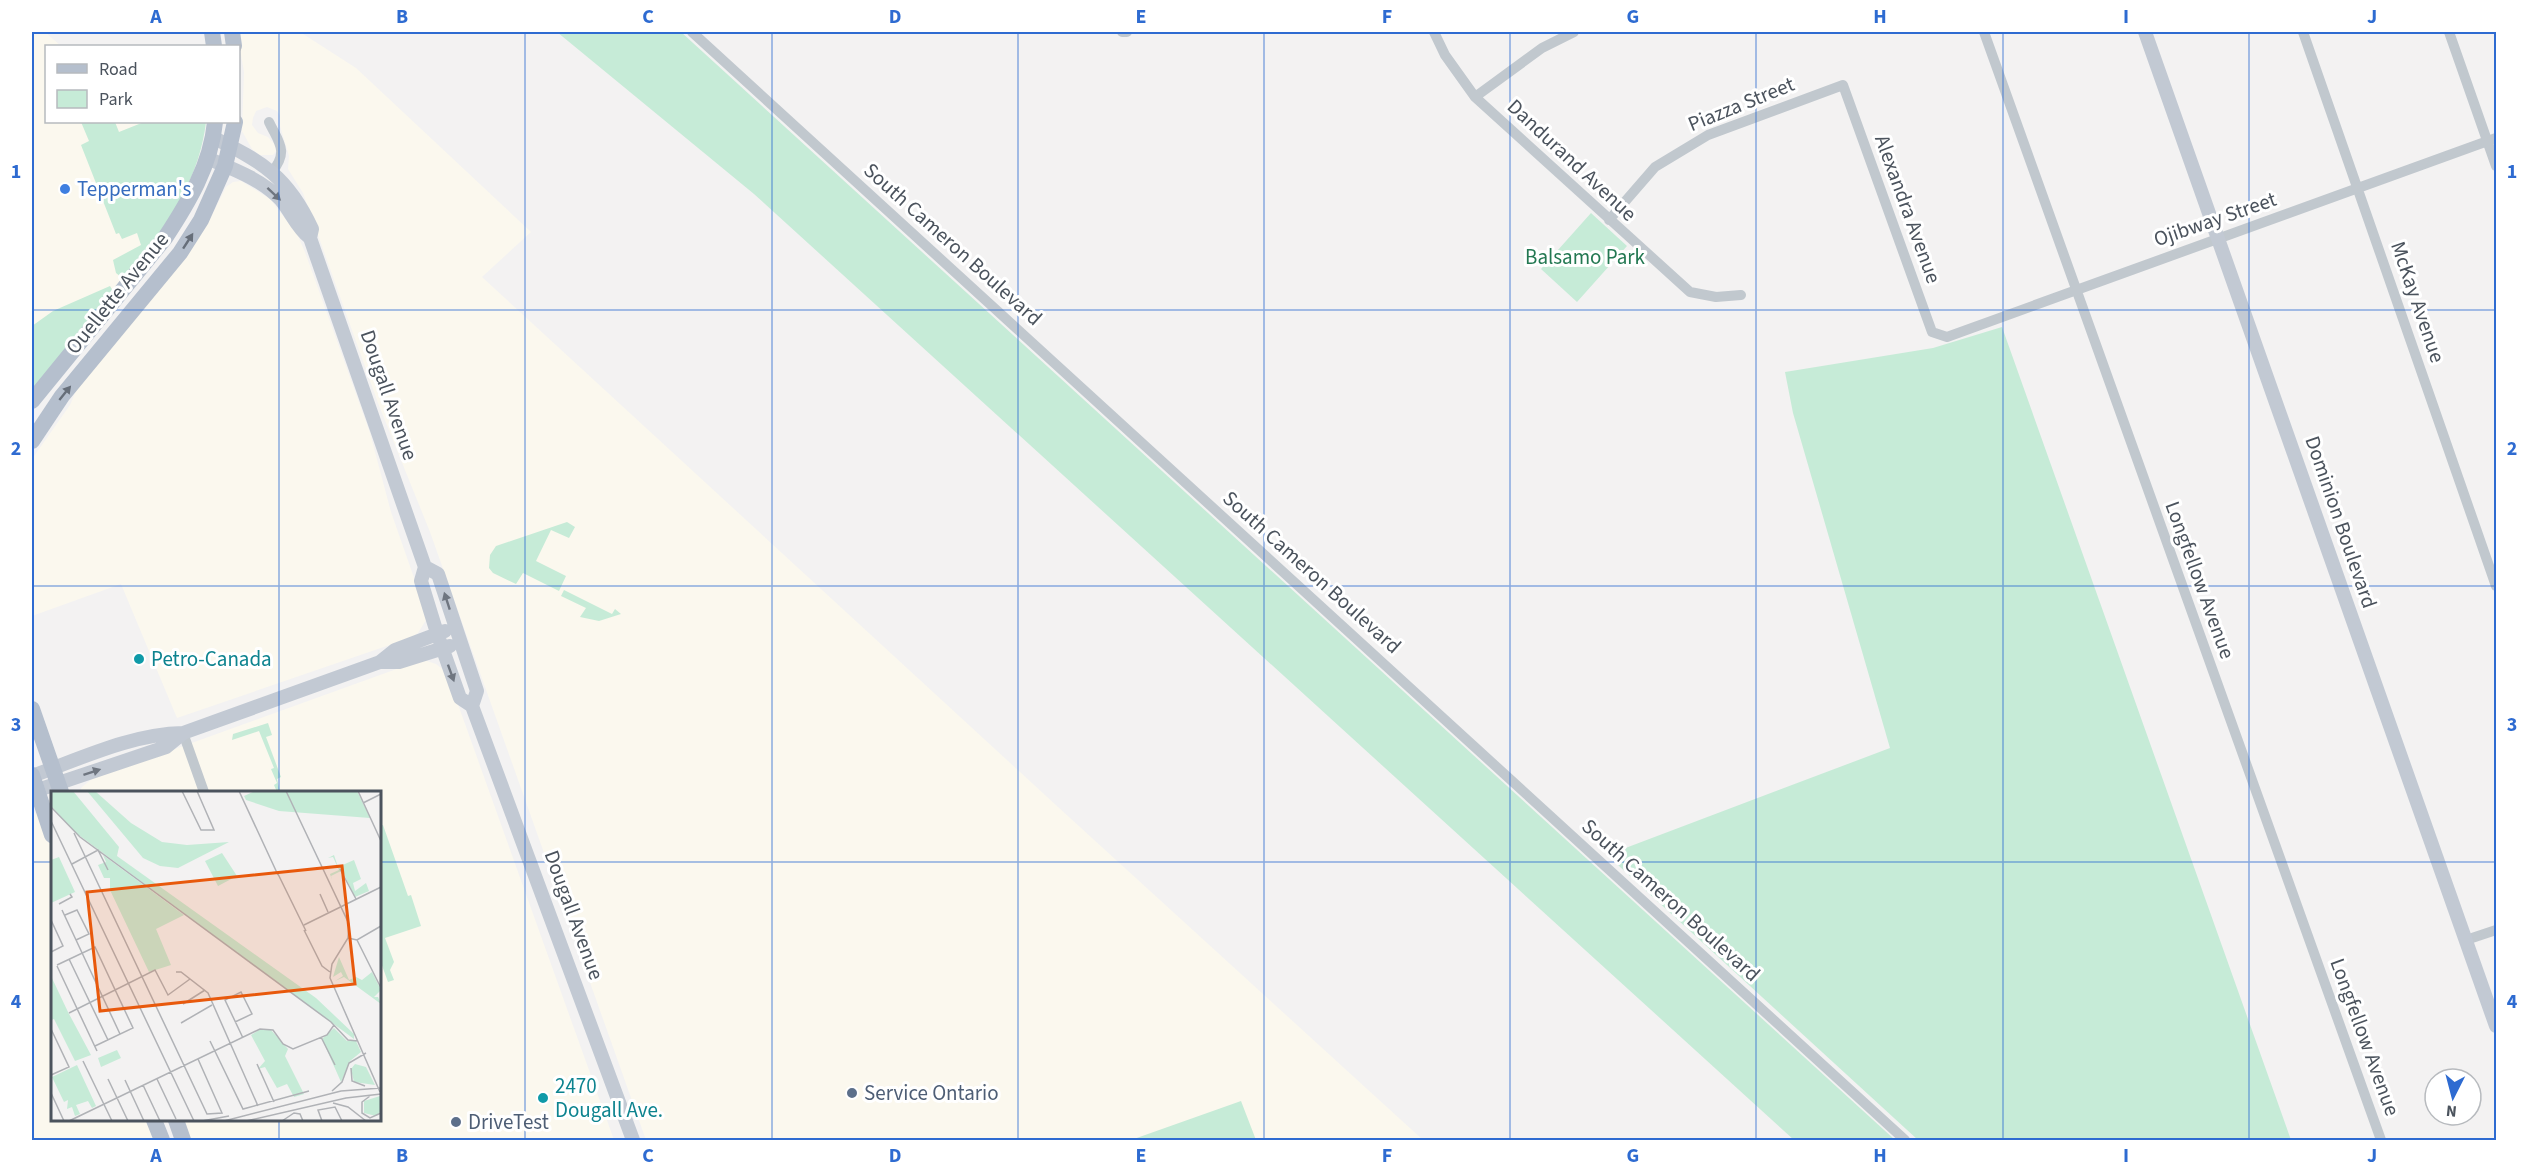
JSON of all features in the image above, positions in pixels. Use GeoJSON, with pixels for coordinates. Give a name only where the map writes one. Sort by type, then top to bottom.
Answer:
{"type":"FeatureCollection","features":[{"type":"Feature","properties":{"kind":"main road"},"geometry":{"type":"LineString","coordinates":[[225,166],[235,123]]}},
{"type":"Feature","properties":{"kind":"main road","name":"Dougall Avenue"},"geometry":{"type":"LineString","coordinates":[[207,158],[214,129]]}},
{"type":"Feature","properties":{"kind":"main road","name":"Ouellette Avenue"},"geometry":{"type":"LineString","coordinates":[[32,401],[165,238],[197,184],[207,158]]}},
{"type":"Feature","properties":{"kind":"main road","name":"Ouellette Avenue"},"geometry":{"type":"LineString","coordinates":[[32,441],[62,396],[180,253],[201,220],[225,166]]}},
{"type":"Feature","properties":{"kind":"main road"},"geometry":{"type":"LineString","coordinates":[[32,709],[58,781]]}},
{"type":"Feature","properties":{"kind":"main road"},"geometry":{"type":"LineString","coordinates":[[33,782],[51,832]]}},
{"type":"Feature","properties":{"kind":"main road"},"geometry":{"type":"LineString","coordinates":[[155,1121],[162,1140]]}},
{"type":"Feature","properties":{"kind":"main road"},"geometry":{"type":"LineString","coordinates":[[177,1121],[183,1140]]}},
{"type":"Feature","properties":{"kind":"street","name":"South Cameron Boulevard"},"geometry":{"type":"LineString","coordinates":[[692,32],[1905,1140]]}},
{"type":"Feature","properties":{"kind":"street","name":"Dandurand Avenue"},"geometry":{"type":"LineString","coordinates":[[1434,32],[1445,55],[1475,97],[1690,292],[1716,297],[1741,295]]}},
{"type":"Feature","properties":{"kind":"street"},"geometry":{"type":"LineString","coordinates":[[1475,97],[1542,48],[1574,32]]}},
{"type":"Feature","properties":{"kind":"street","name":"Longfellow Avenue"},"geometry":{"type":"LineString","coordinates":[[1984,32],[2382,1140]]}},
{"type":"Feature","properties":{"kind":"street","name":"Dominion Boulevard"},"geometry":{"type":"LineString","coordinates":[[2145,32],[2496,1026]]}},
{"type":"Feature","properties":{"kind":"street","name":"McKay Avenue"},"geometry":{"type":"LineString","coordinates":[[2303,32],[2496,586]]}},
{"type":"Feature","properties":{"kind":"street"},"geometry":{"type":"LineString","coordinates":[[2449,32],[2492,140],[2496,166]]}},
{"type":"Feature","properties":{"kind":"street","name":"Piazza Street"},"geometry":{"type":"LineString","coordinates":[[1609,220],[1655,167],[1708,135],[1843,85]]}},
{"type":"Feature","properties":{"kind":"street","name":"Alexandra Avenue"},"geometry":{"type":"LineString","coordinates":[[1843,85],[1932,332],[1947,337]]}},
{"type":"Feature","properties":{"kind":"street"},"geometry":{"type":"LineString","coordinates":[[268,122],[282,149],[280,162],[272,172]]}},
{"type":"Feature","properties":{"kind":"street","name":"Dougall Avenue"},"geometry":{"type":"LineString","coordinates":[[214,129],[230,146],[272,172],[293,193],[312,229],[310,238]]}},
{"type":"Feature","properties":{"kind":"street","name":"Ojibway Street"},"geometry":{"type":"LineString","coordinates":[[1947,337],[2492,140]]}},
{"type":"Feature","properties":{"kind":"street","name":"Dougall Avenue"},"geometry":{"type":"LineString","coordinates":[[207,158],[267,188],[280,200],[310,238],[425,567],[421,581],[442,648],[460,698],[472,706],[633,1140]]}},
{"type":"Feature","properties":{"kind":"street","name":"Dougall Avenue"},"geometry":{"type":"LineString","coordinates":[[425,567],[438,574],[461,642],[477,692],[472,706]]}},
{"type":"Feature","properties":{"kind":"street"},"geometry":{"type":"LineString","coordinates":[[33,782],[58,781],[161,734],[183,733],[380,662],[395,650],[455,627]]}},
{"type":"Feature","properties":{"kind":"street"},"geometry":{"type":"LineString","coordinates":[[380,662],[399,662],[461,642]]}},
{"type":"Feature","properties":{"kind":"street"},"geometry":{"type":"LineString","coordinates":[[183,733],[204,791]]}},
{"type":"Feature","properties":{"kind":"street"},"geometry":{"type":"LineString","coordinates":[[2466,940],[2496,930]]}},
{"type":"Feature","properties":{"kind":"shaded area"},"geometry":{"type":"Polygon","coordinates":[[[32,32],[45,32],[60,45],[45,45],[45,123],[206,123],[199,157],[149,248],[32,390],[32,32]]]}},
{"type":"Feature","properties":{"kind":"shaded area"},"geometry":{"type":"Polygon","coordinates":[[[237,32],[300,32],[356,68],[531,232],[482,277],[1423,1140],[646,1140],[430,532],[378,403],[303,193],[288,169],[289,156],[280,126],[280,116],[277,111],[267,107],[256,111],[253,118],[252,125],[258,133],[268,137],[275,145],[276,151],[273,155],[260,155],[252,149],[242,131],[244,72],[237,32]]]}},
{"type":"Feature","properties":{"kind":"shaded area"},"geometry":{"type":"Polygon","coordinates":[[[241,181],[270,199],[297,234],[305,252],[370,433],[391,512],[426,612],[426,620],[418,633],[410,638],[177,718],[121,584],[32,616],[32,459],[70,405],[79,384],[212,215],[226,187],[233,182],[241,181]]]}},
{"type":"Feature","properties":{"kind":"shaded area"},"geometry":{"type":"Polygon","coordinates":[[[427,661],[436,664],[446,672],[614,1140],[191,1140],[182,1121],[381,1121],[381,791],[80,791],[92,779],[416,662],[427,661]]]}},
{"type":"Feature","properties":{"kind":"shaded area"},"geometry":{"type":"Polygon","coordinates":[[[32,811],[38,815],[44,826],[51,848],[51,1121],[147,1121],[155,1140],[32,1140],[32,811]]]}},
{"type":"Feature","properties":{"kind":"green space"},"geometry":{"type":"Polygon","coordinates":[[[557,32],[681,32],[1895,1140],[1794,1140],[754,194],[557,32]]]}},
{"type":"Feature","properties":{"kind":"green space"},"geometry":{"type":"Polygon","coordinates":[[[81,123],[115,123],[119,132],[142,123],[206,123],[198,159],[174,211],[153,243],[132,269],[121,277],[116,273],[113,260],[141,245],[137,233],[122,239],[119,233],[116,234],[81,145],[89,141],[81,123]]]}},
{"type":"Feature","properties":{"kind":"green space","name":"Balsamo Park"},"geometry":{"type":"Polygon","coordinates":[[[1591,213],[1627,246],[1577,302],[1541,269],[1591,213]]]}},
{"type":"Feature","properties":{"kind":"green space"},"geometry":{"type":"Polygon","coordinates":[[[110,286],[113,291],[32,390],[32,326],[53,311],[110,286]]]}},
{"type":"Feature","properties":{"kind":"green space"},"geometry":{"type":"Polygon","coordinates":[[[2002,327],[2291,1140],[1918,1140],[1607,855],[1890,748],[1793,413],[1785,372],[1933,348],[2002,327]]]}},
{"type":"Feature","properties":{"kind":"green space"},"geometry":{"type":"Polygon","coordinates":[[[567,522],[575,527],[569,538],[551,530],[536,561],[566,576],[559,591],[523,573],[516,584],[493,573],[489,568],[490,555],[496,546],[567,522]]]}},
{"type":"Feature","properties":{"kind":"green space"},"geometry":{"type":"Polygon","coordinates":[[[564,590],[612,614],[615,609],[621,614],[599,621],[580,617],[586,608],[561,596],[564,590]]]}},
{"type":"Feature","properties":{"kind":"green space"},"geometry":{"type":"Polygon","coordinates":[[[268,723],[272,735],[266,737],[281,777],[277,779],[280,791],[277,791],[274,785],[277,783],[271,769],[274,768],[259,731],[232,740],[233,734],[268,723]]]}},
{"type":"Feature","properties":{"kind":"green space"},"geometry":{"type":"Polygon","coordinates":[[[383,825],[408,896],[411,895],[421,926],[385,938],[394,962],[390,970],[394,980],[388,982],[381,963],[381,826],[383,825]]]}},
{"type":"Feature","properties":{"kind":"green space"},"geometry":{"type":"Polygon","coordinates":[[[1241,1101],[1256,1140],[1131,1140],[1241,1101]]]}},
{"type":"Feature","properties":{"kind":"place","name":"Tepperman's"},"geometry":{"type":"Point","coordinates":[65,189]}},
{"type":"Feature","properties":{"kind":"place","name":"Petro-Canada"},"geometry":{"type":"Point","coordinates":[139,659]}},
{"type":"Feature","properties":{"kind":"place","name":"Service Ontario"},"geometry":{"type":"Point","coordinates":[852,1093]}},
{"type":"Feature","properties":{"kind":"place","name":"2470 Dougall Ave."},"geometry":{"type":"Point","coordinates":[543,1098]}},
{"type":"Feature","properties":{"kind":"place","name":"DriveTest"},"geometry":{"type":"Point","coordinates":[456,1122]}}]}
